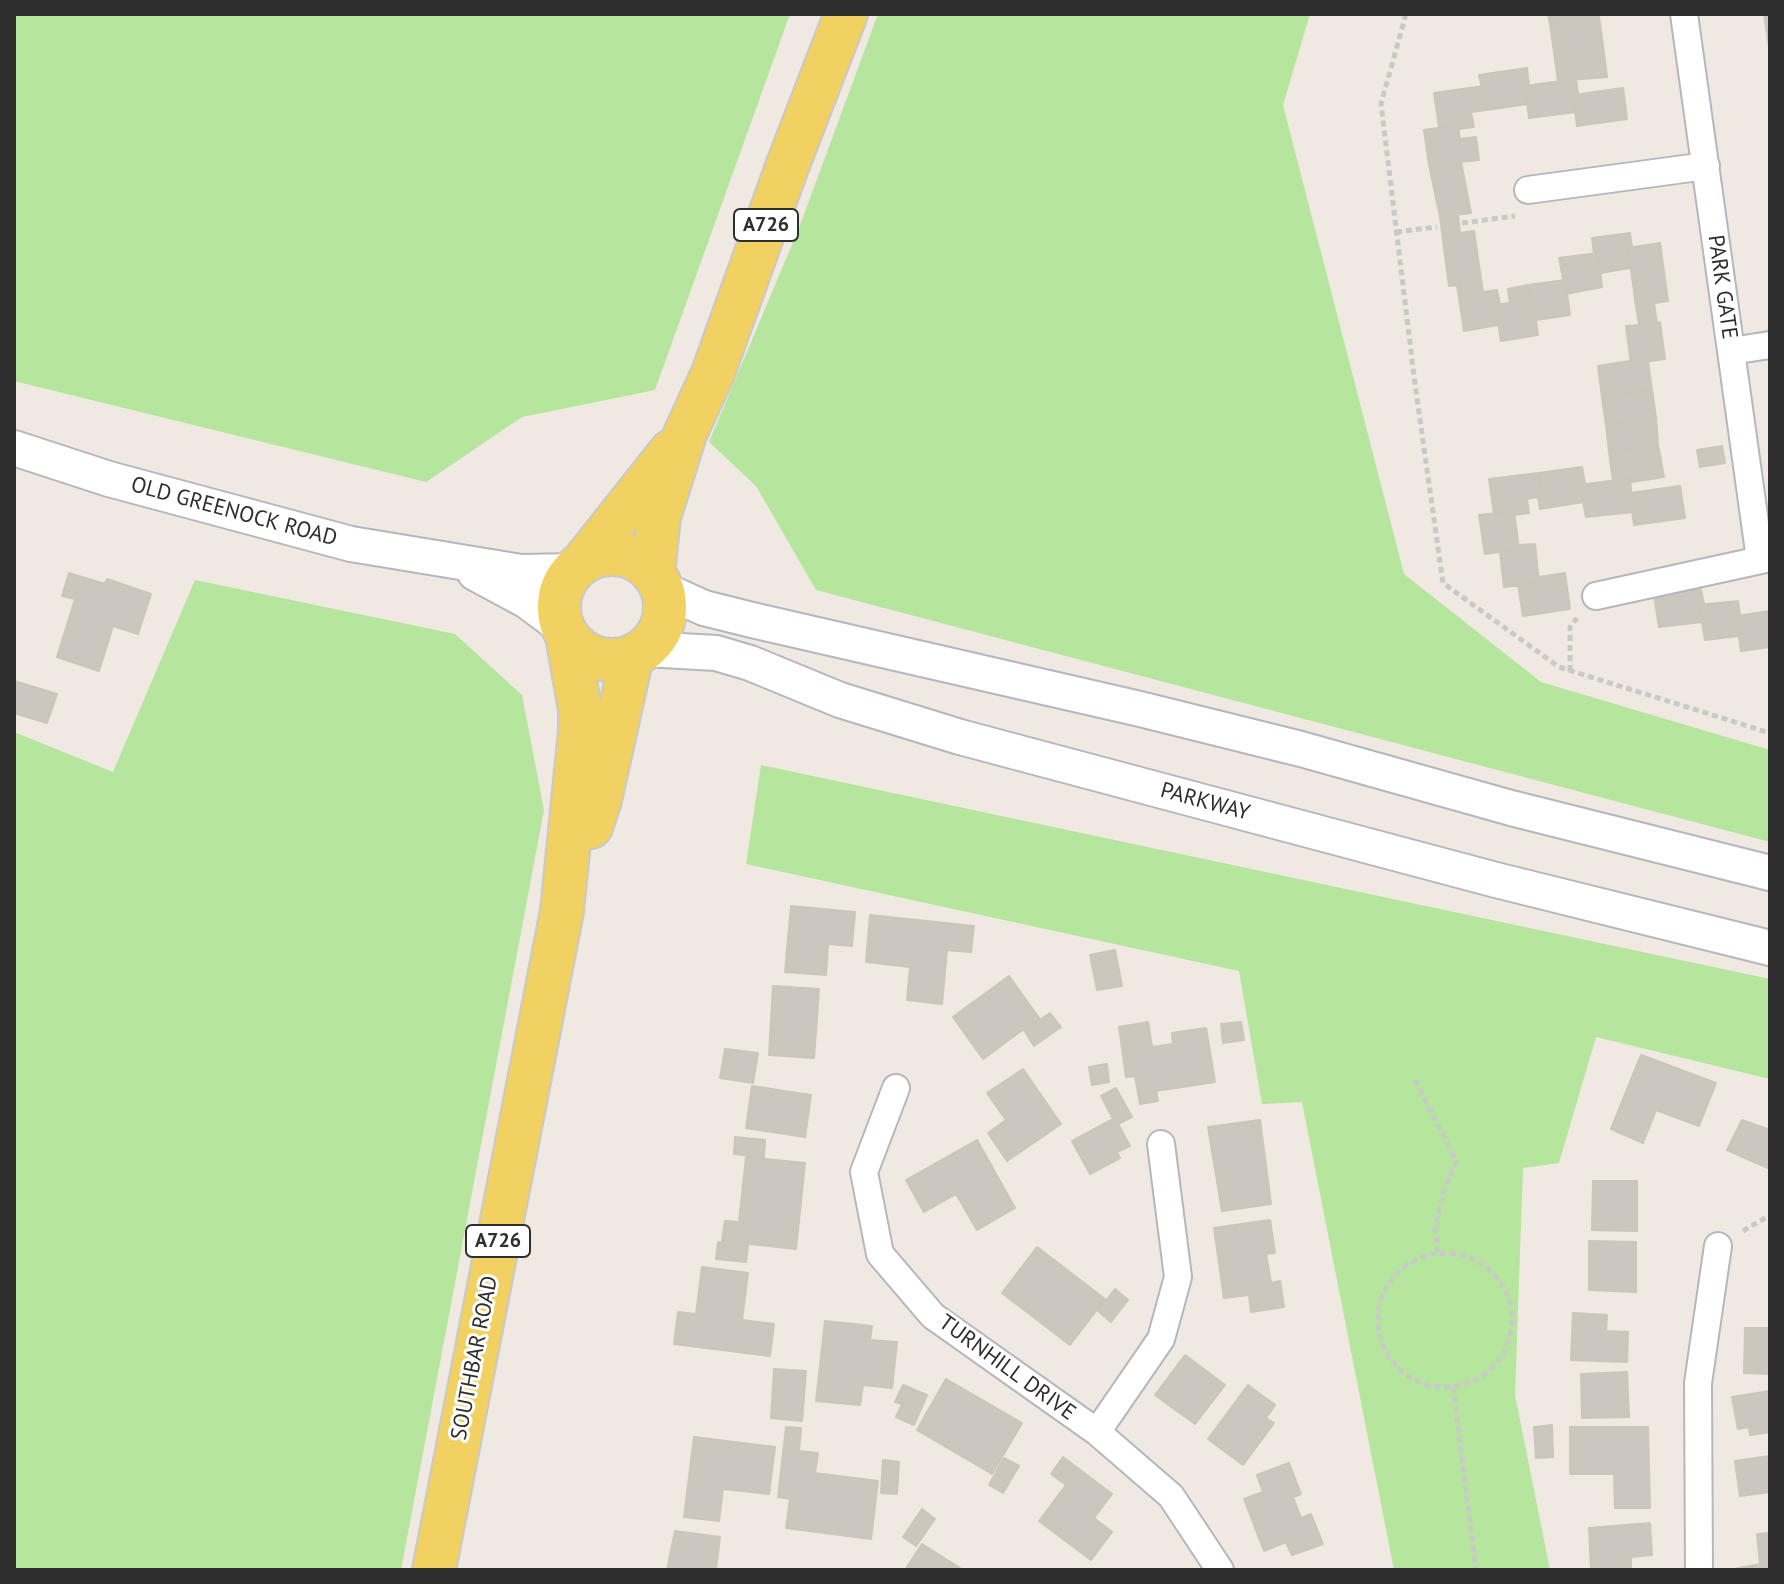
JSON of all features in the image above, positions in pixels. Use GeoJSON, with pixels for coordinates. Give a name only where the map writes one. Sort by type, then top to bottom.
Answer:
{"type":"FeatureCollection","features":[{"type":"Feature","properties":{"kind":"main road","name":"A726"},"geometry":{"type":"LineString","coordinates":[[658,582],[659,517],[685,434],[713,373],[846,14]]}},
{"type":"Feature","properties":{"kind":"main road","name":"A726"},"geometry":{"type":"LineString","coordinates":[[578,566],[685,434]]}},
{"type":"Feature","properties":{"kind":"main road"},"geometry":{"type":"LineString","coordinates":[[597,556],[628,556],[642,563],[658,582],[665,605],[663,622],[656,637],[639,653],[614,661],[596,658],[580,650],[565,632],[558,612],[559,598],[564,583],[578,566],[597,556]]}},
{"type":"Feature","properties":{"kind":"main road","name":"SOUTHBAR ROAD"},"geometry":{"type":"LineString","coordinates":[[434,1570],[562,911],[580,731],[580,709],[565,632]]}},
{"type":"Feature","properties":{"kind":"main road","name":"SOUTHBAR ROAD"},"geometry":{"type":"LineString","coordinates":[[562,911],[600,800],[639,653]]}},
{"type":"Feature","properties":{"kind":"street","name":"PARK GATE"},"geometry":{"type":"LineString","coordinates":[[1596,596],[1765,558],[1731,351],[1684,14]]}},
{"type":"Feature","properties":{"kind":"street"},"geometry":{"type":"LineString","coordinates":[[1528,190],[1706,166]]}},
{"type":"Feature","properties":{"kind":"street"},"geometry":{"type":"LineString","coordinates":[[1731,351],[1770,345]]}},
{"type":"Feature","properties":{"kind":"street","name":"OLD GREENOCK ROAD"},"geometry":{"type":"LineString","coordinates":[[14,448],[109,479],[351,544],[521,572],[578,566]]}},
{"type":"Feature","properties":{"kind":"street","name":"OLD GREENOCK ROAD"},"geometry":{"type":"LineString","coordinates":[[457,563],[527,601],[565,632]]}},
{"type":"Feature","properties":{"kind":"street"},"geometry":{"type":"LineString","coordinates":[[658,582],[704,608],[1155,712],[1511,808],[1770,873]]}},
{"type":"Feature","properties":{"kind":"street","name":"PARKWAY"},"geometry":{"type":"LineString","coordinates":[[639,653],[716,653],[750,663],[840,700],[960,737],[1496,880],[1770,948]]}},
{"type":"Feature","properties":{"kind":"street","name":"TURNHILL DRIVE"},"geometry":{"type":"LineString","coordinates":[[896,1088],[864,1172],[880,1254],[933,1316],[1097,1432],[1171,1496],[1220,1570]]}},
{"type":"Feature","properties":{"kind":"street"},"geometry":{"type":"LineString","coordinates":[[1097,1432],[1161,1339],[1178,1277],[1161,1144]]}},
{"type":"Feature","properties":{"kind":"street"},"geometry":{"type":"LineString","coordinates":[[1699,1570],[1698,1383],[1718,1246]]}},
{"type":"Feature","properties":{"kind":"path"},"geometry":{"type":"LineString","coordinates":[[1406,14],[1381,104],[1443,583],[1559,667],[1770,733]]}},
{"type":"Feature","properties":{"kind":"path"},"geometry":{"type":"LineString","coordinates":[[1462,223],[1515,217],[1528,190]]}},
{"type":"Feature","properties":{"kind":"path"},"geometry":{"type":"LineString","coordinates":[[1396,232],[1437,227]]}},
{"type":"Feature","properties":{"kind":"path"},"geometry":{"type":"LineString","coordinates":[[1570,671],[1570,627],[1596,596]]}},
{"type":"Feature","properties":{"kind":"path"},"geometry":{"type":"LineString","coordinates":[[1415,1080],[1456,1161],[1443,1193],[1435,1228],[1438,1252]]}},
{"type":"Feature","properties":{"kind":"path"},"geometry":{"type":"LineString","coordinates":[[1438,1252],[1468,1255],[1493,1271],[1509,1297],[1513,1327],[1503,1356],[1482,1377],[1453,1387],[1428,1386],[1405,1375],[1387,1357],[1378,1333],[1377,1308],[1386,1284],[1404,1265],[1420,1256],[1438,1252]]}},
{"type":"Feature","properties":{"kind":"path"},"geometry":{"type":"LineString","coordinates":[[1453,1387],[1476,1570]]}},
{"type":"Feature","properties":{"kind":"green space"},"geometry":{"type":"Polygon","coordinates":[[[14,14],[790,14],[655,390],[522,417],[426,482],[14,381],[14,14]]]}},
{"type":"Feature","properties":{"kind":"green space"},"geometry":{"type":"Polygon","coordinates":[[[878,14],[1310,14],[1283,105],[1404,574],[1541,682],[1770,750],[1770,842],[816,590],[756,486],[709,442],[799,228],[878,14]]]}},
{"type":"Feature","properties":{"kind":"green space"},"geometry":{"type":"Polygon","coordinates":[[[195,580],[455,634],[522,695],[544,810],[401,1570],[14,1570],[14,732],[113,772],[195,580]]]}},
{"type":"Feature","properties":{"kind":"green space"},"geometry":{"type":"Polygon","coordinates":[[[761,765],[1770,979],[1770,1079],[1596,1037],[1559,1163],[1523,1168],[1515,1395],[1550,1570],[1394,1570],[1302,1102],[1262,1104],[1239,971],[746,864],[761,765]]]}},
{"type":"Feature","properties":{"kind":"building"},"geometry":{"type":"Polygon","coordinates":[[[1548,14],[1599,14],[1599,17],[1550,24],[1548,14]]]}},
{"type":"Feature","properties":{"kind":"building"},"geometry":{"type":"Polygon","coordinates":[[[1764,14],[1770,14],[1770,53],[1764,14]]]}},
{"type":"Feature","properties":{"kind":"building"},"geometry":{"type":"Polygon","coordinates":[[[1599,17],[1603,46],[1554,52],[1550,24],[1599,17]]]}},
{"type":"Feature","properties":{"kind":"building"},"geometry":{"type":"Polygon","coordinates":[[[1603,46],[1607,77],[1558,81],[1554,52],[1603,46]]]}},
{"type":"Feature","properties":{"kind":"building"},"geometry":{"type":"Polygon","coordinates":[[[1527,68],[1527,104],[1487,110],[1479,75],[1527,68]]]}},
{"type":"Feature","properties":{"kind":"building"},"geometry":{"type":"Polygon","coordinates":[[[1576,79],[1578,94],[1573,95],[1576,112],[1529,118],[1525,86],[1576,79]]]}},
{"type":"Feature","properties":{"kind":"building"},"geometry":{"type":"Polygon","coordinates":[[[1484,86],[1487,110],[1471,112],[1474,127],[1439,127],[1434,93],[1484,86]]]}},
{"type":"Feature","properties":{"kind":"building"},"geometry":{"type":"Polygon","coordinates":[[[1623,88],[1627,119],[1577,126],[1573,95],[1623,88]]]}},
{"type":"Feature","properties":{"kind":"building"},"geometry":{"type":"Polygon","coordinates":[[[1458,125],[1460,139],[1476,137],[1479,160],[1429,165],[1424,130],[1458,125]]]}},
{"type":"Feature","properties":{"kind":"building"},"geometry":{"type":"Polygon","coordinates":[[[1461,162],[1471,213],[1440,217],[1429,165],[1461,162]]]}},
{"type":"Feature","properties":{"kind":"building"},"geometry":{"type":"Polygon","coordinates":[[[1458,214],[1460,233],[1474,231],[1481,279],[1476,283],[1449,286],[1440,217],[1458,214]]]}},
{"type":"Feature","properties":{"kind":"building"},"geometry":{"type":"Polygon","coordinates":[[[1630,233],[1632,248],[1628,248],[1631,268],[1600,273],[1598,253],[1594,253],[1592,238],[1630,233]]]}},
{"type":"Feature","properties":{"kind":"building"},"geometry":{"type":"Polygon","coordinates":[[[1660,243],[1668,301],[1636,306],[1628,248],[1660,243]]]}},
{"type":"Feature","properties":{"kind":"building"},"geometry":{"type":"Polygon","coordinates":[[[1598,253],[1602,287],[1566,294],[1559,258],[1598,253]]]}},
{"type":"Feature","properties":{"kind":"building"},"geometry":{"type":"Polygon","coordinates":[[[1481,279],[1483,292],[1497,290],[1500,305],[1495,305],[1498,325],[1464,331],[1457,285],[1476,283],[1481,279]]]}},
{"type":"Feature","properties":{"kind":"building"},"geometry":{"type":"Polygon","coordinates":[[[1565,280],[1570,315],[1536,320],[1528,285],[1565,280]]]}},
{"type":"Feature","properties":{"kind":"building"},"geometry":{"type":"Polygon","coordinates":[[[1528,285],[1538,335],[1501,341],[1495,305],[1510,303],[1508,289],[1528,285]]]}},
{"type":"Feature","properties":{"kind":"building"},"geometry":{"type":"Polygon","coordinates":[[[1654,303],[1665,359],[1631,364],[1626,326],[1639,325],[1636,306],[1654,303]]]}},
{"type":"Feature","properties":{"kind":"building"},"geometry":{"type":"Polygon","coordinates":[[[1630,361],[1631,364],[1648,362],[1652,390],[1602,397],[1598,366],[1630,361]]]}},
{"type":"Feature","properties":{"kind":"building"},"geometry":{"type":"Polygon","coordinates":[[[1652,390],[1656,418],[1606,425],[1602,397],[1652,390]]]}},
{"type":"Feature","properties":{"kind":"building"},"geometry":{"type":"Polygon","coordinates":[[[1656,418],[1658,445],[1609,452],[1606,425],[1656,418]]]}},
{"type":"Feature","properties":{"kind":"building"},"geometry":{"type":"Polygon","coordinates":[[[1658,445],[1664,477],[1631,482],[1630,478],[1613,481],[1609,452],[1658,445]]]}},
{"type":"Feature","properties":{"kind":"building"},"geometry":{"type":"Polygon","coordinates":[[[1722,446],[1725,463],[1700,467],[1697,450],[1722,446]]]}},
{"type":"Feature","properties":{"kind":"building"},"geometry":{"type":"Polygon","coordinates":[[[1582,467],[1585,484],[1580,485],[1583,502],[1540,509],[1539,473],[1582,467]]]}},
{"type":"Feature","properties":{"kind":"building"},"geometry":{"type":"Polygon","coordinates":[[[1539,473],[1542,496],[1527,499],[1529,513],[1514,515],[1514,511],[1494,514],[1489,479],[1539,473]]]}},
{"type":"Feature","properties":{"kind":"building"},"geometry":{"type":"Polygon","coordinates":[[[1630,478],[1633,512],[1586,517],[1580,485],[1630,478]]]}},
{"type":"Feature","properties":{"kind":"building"},"geometry":{"type":"Polygon","coordinates":[[[1680,486],[1685,518],[1634,525],[1630,493],[1680,486]]]}},
{"type":"Feature","properties":{"kind":"building"},"geometry":{"type":"Polygon","coordinates":[[[1514,511],[1519,549],[1485,554],[1479,515],[1514,511]]]}},
{"type":"Feature","properties":{"kind":"building"},"geometry":{"type":"Polygon","coordinates":[[[1535,544],[1539,582],[1504,587],[1500,552],[1519,549],[1519,545],[1535,544]]]}},
{"type":"Feature","properties":{"kind":"building"},"geometry":{"type":"Polygon","coordinates":[[[69,573],[105,584],[107,579],[151,594],[138,634],[113,626],[99,671],[57,657],[75,599],[62,596],[69,573]]]}},
{"type":"Feature","properties":{"kind":"building"},"geometry":{"type":"Polygon","coordinates":[[[1565,573],[1570,609],[1523,616],[1518,584],[1539,582],[1539,577],[1565,573]]]}},
{"type":"Feature","properties":{"kind":"building"},"geometry":{"type":"Polygon","coordinates":[[[1701,589],[1704,605],[1699,605],[1702,622],[1659,627],[1654,596],[1701,589]]]}},
{"type":"Feature","properties":{"kind":"building"},"geometry":{"type":"Polygon","coordinates":[[[1738,601],[1740,615],[1736,616],[1739,636],[1705,640],[1699,605],[1738,601]]]}},
{"type":"Feature","properties":{"kind":"building"},"geometry":{"type":"Polygon","coordinates":[[[1770,611],[1770,647],[1741,651],[1736,616],[1770,611]]]}},
{"type":"Feature","properties":{"kind":"building"},"geometry":{"type":"Polygon","coordinates":[[[14,681],[57,694],[47,723],[14,713],[14,681]]]}},
{"type":"Feature","properties":{"kind":"building"},"geometry":{"type":"Polygon","coordinates":[[[791,906],[855,912],[852,946],[828,944],[826,975],[785,972],[791,906]]]}},
{"type":"Feature","properties":{"kind":"building"},"geometry":{"type":"Polygon","coordinates":[[[870,915],[974,926],[971,952],[947,950],[942,1004],[907,1000],[910,967],[866,962],[870,915]]]}},
{"type":"Feature","properties":{"kind":"building"},"geometry":{"type":"Polygon","coordinates":[[[1115,950],[1122,986],[1097,990],[1090,955],[1115,950]]]}},
{"type":"Feature","properties":{"kind":"building"},"geometry":{"type":"Polygon","coordinates":[[[1009,976],[1039,1018],[983,1059],[953,1017],[1009,976]]]}},
{"type":"Feature","properties":{"kind":"building"},"geometry":{"type":"Polygon","coordinates":[[[773,986],[819,989],[814,1058],[769,1055],[773,986]]]}},
{"type":"Feature","properties":{"kind":"building"},"geometry":{"type":"Polygon","coordinates":[[[1050,1013],[1061,1027],[1034,1046],[1024,1030],[1050,1013]]]}},
{"type":"Feature","properties":{"kind":"building"},"geometry":{"type":"Polygon","coordinates":[[[1148,1022],[1152,1047],[1173,1044],[1172,1033],[1206,1028],[1215,1082],[1156,1091],[1158,1101],[1140,1104],[1135,1076],[1126,1077],[1119,1027],[1148,1022]]]}},
{"type":"Feature","properties":{"kind":"building"},"geometry":{"type":"Polygon","coordinates":[[[1241,1022],[1244,1040],[1223,1043],[1221,1024],[1241,1022]]]}},
{"type":"Feature","properties":{"kind":"building"},"geometry":{"type":"Polygon","coordinates":[[[725,1049],[758,1053],[753,1083],[720,1078],[725,1049]]]}},
{"type":"Feature","properties":{"kind":"building"},"geometry":{"type":"Polygon","coordinates":[[[1641,1055],[1716,1083],[1699,1126],[1656,1110],[1643,1143],[1611,1129],[1641,1055]]]}},
{"type":"Feature","properties":{"kind":"building"},"geometry":{"type":"Polygon","coordinates":[[[1107,1064],[1109,1082],[1092,1085],[1089,1067],[1107,1064]]]}},
{"type":"Feature","properties":{"kind":"building"},"geometry":{"type":"Polygon","coordinates":[[[1023,1069],[1061,1124],[1007,1161],[988,1133],[1006,1120],[987,1093],[1023,1069]]]}},
{"type":"Feature","properties":{"kind":"building"},"geometry":{"type":"Polygon","coordinates":[[[752,1086],[811,1095],[805,1137],[746,1128],[752,1086]]]}},
{"type":"Feature","properties":{"kind":"building"},"geometry":{"type":"Polygon","coordinates":[[[1116,1088],[1132,1117],[1118,1124],[1130,1146],[1117,1152],[1120,1158],[1090,1174],[1072,1141],[1113,1119],[1101,1096],[1116,1088]]]}},
{"type":"Feature","properties":{"kind":"building"},"geometry":{"type":"Polygon","coordinates":[[[1260,1120],[1271,1204],[1222,1211],[1208,1127],[1260,1120]]]}},
{"type":"Feature","properties":{"kind":"building"},"geometry":{"type":"Polygon","coordinates":[[[1742,1120],[1770,1130],[1770,1169],[1727,1150],[1742,1120]]]}},
{"type":"Feature","properties":{"kind":"building"},"geometry":{"type":"Polygon","coordinates":[[[735,1137],[765,1140],[764,1157],[734,1154],[735,1137]]]}},
{"type":"Feature","properties":{"kind":"building"},"geometry":{"type":"Polygon","coordinates":[[[977,1140],[1015,1208],[977,1230],[956,1194],[924,1212],[906,1180],[977,1140]]]}},
{"type":"Feature","properties":{"kind":"building"},"geometry":{"type":"Polygon","coordinates":[[[746,1157],[805,1163],[796,1249],[722,1241],[725,1221],[739,1222],[746,1157]]]}},
{"type":"Feature","properties":{"kind":"building"},"geometry":{"type":"Polygon","coordinates":[[[1593,1181],[1637,1181],[1637,1231],[1592,1230],[1593,1181]]]}},
{"type":"Feature","properties":{"kind":"building"},"geometry":{"type":"Polygon","coordinates":[[[1270,1220],[1275,1253],[1266,1254],[1271,1283],[1280,1281],[1284,1307],[1251,1312],[1249,1295],[1224,1298],[1214,1228],[1270,1220]]]}},
{"type":"Feature","properties":{"kind":"building"},"geometry":{"type":"Polygon","coordinates":[[[1589,1241],[1636,1242],[1636,1292],[1589,1290],[1589,1241]]]}},
{"type":"Feature","properties":{"kind":"building"},"geometry":{"type":"Polygon","coordinates":[[[718,1242],[748,1246],[746,1262],[716,1259],[718,1242]]]}},
{"type":"Feature","properties":{"kind":"building"},"geometry":{"type":"Polygon","coordinates":[[[1037,1247],[1105,1299],[1070,1345],[1002,1293],[1037,1247]]]}},
{"type":"Feature","properties":{"kind":"building"},"geometry":{"type":"Polygon","coordinates":[[[702,1267],[748,1273],[742,1320],[774,1324],[770,1356],[674,1344],[678,1312],[696,1314],[702,1267]]]}},
{"type":"Feature","properties":{"kind":"building"},"geometry":{"type":"Polygon","coordinates":[[[1115,1289],[1128,1300],[1111,1322],[1098,1311],[1115,1289]]]}},
{"type":"Feature","properties":{"kind":"building"},"geometry":{"type":"Polygon","coordinates":[[[1573,1313],[1607,1315],[1606,1331],[1628,1332],[1627,1362],[1571,1360],[1573,1313]]]}},
{"type":"Feature","properties":{"kind":"building"},"geometry":{"type":"Polygon","coordinates":[[[825,1321],[872,1326],[870,1340],[897,1342],[892,1388],[863,1385],[860,1405],[816,1401],[825,1321]]]}},
{"type":"Feature","properties":{"kind":"building"},"geometry":{"type":"Polygon","coordinates":[[[1745,1328],[1770,1328],[1770,1374],[1744,1373],[1745,1328]]]}},
{"type":"Feature","properties":{"kind":"building"},"geometry":{"type":"Polygon","coordinates":[[[1185,1355],[1225,1385],[1195,1424],[1155,1395],[1185,1355]]]}},
{"type":"Feature","properties":{"kind":"building"},"geometry":{"type":"Polygon","coordinates":[[[774,1369],[806,1371],[802,1421],[771,1418],[774,1369]]]}},
{"type":"Feature","properties":{"kind":"building"},"geometry":{"type":"Polygon","coordinates":[[[1627,1372],[1629,1417],[1582,1418],[1581,1374],[1627,1372]]]}},
{"type":"Feature","properties":{"kind":"building"},"geometry":{"type":"Polygon","coordinates":[[[946,1379],[1022,1423],[992,1474],[917,1430],[946,1379]]]}},
{"type":"Feature","properties":{"kind":"building"},"geometry":{"type":"Polygon","coordinates":[[[903,1385],[927,1395],[914,1425],[896,1417],[902,1404],[895,1402],[903,1385]]]}},
{"type":"Feature","properties":{"kind":"building"},"geometry":{"type":"Polygon","coordinates":[[[1248,1385],[1275,1405],[1266,1418],[1274,1423],[1243,1465],[1208,1439],[1248,1385]]]}},
{"type":"Feature","properties":{"kind":"building"},"geometry":{"type":"Polygon","coordinates":[[[1770,1391],[1770,1432],[1750,1435],[1749,1427],[1738,1429],[1732,1397],[1770,1391]]]}},
{"type":"Feature","properties":{"kind":"building"},"geometry":{"type":"Polygon","coordinates":[[[1552,1425],[1553,1457],[1536,1458],[1534,1427],[1552,1425]]]}},
{"type":"Feature","properties":{"kind":"building"},"geometry":{"type":"Polygon","coordinates":[[[786,1427],[801,1428],[799,1451],[818,1453],[815,1473],[878,1481],[871,1539],[786,1528],[790,1499],[778,1497],[786,1427]]]}},
{"type":"Feature","properties":{"kind":"building"},"geometry":{"type":"Polygon","coordinates":[[[1570,1427],[1648,1427],[1650,1508],[1615,1508],[1614,1474],[1570,1474],[1570,1427]]]}},
{"type":"Feature","properties":{"kind":"building"},"geometry":{"type":"Polygon","coordinates":[[[694,1437],[775,1447],[769,1494],[723,1489],[719,1521],[684,1517],[694,1437]]]}},
{"type":"Feature","properties":{"kind":"building"},"geometry":{"type":"Polygon","coordinates":[[[1770,1456],[1770,1492],[1740,1496],[1735,1461],[1770,1456]]]}},
{"type":"Feature","properties":{"kind":"building"},"geometry":{"type":"Polygon","coordinates":[[[1063,1457],[1112,1494],[1094,1518],[1112,1532],[1091,1560],[1039,1521],[1066,1485],[1051,1474],[1063,1457]]]}},
{"type":"Feature","properties":{"kind":"building"},"geometry":{"type":"Polygon","coordinates":[[[1004,1458],[1019,1466],[1003,1493],[989,1485],[1004,1458]]]}},
{"type":"Feature","properties":{"kind":"building"},"geometry":{"type":"Polygon","coordinates":[[[883,1460],[899,1462],[897,1494],[881,1493],[883,1460]]]}},
{"type":"Feature","properties":{"kind":"building"},"geometry":{"type":"Polygon","coordinates":[[[1289,1463],[1301,1494],[1293,1497],[1301,1518],[1311,1514],[1323,1544],[1292,1555],[1286,1542],[1264,1551],[1244,1499],[1263,1492],[1257,1475],[1289,1463]]]}},
{"type":"Feature","properties":{"kind":"building"},"geometry":{"type":"Polygon","coordinates":[[[922,1509],[935,1519],[916,1546],[903,1537],[922,1509]]]}},
{"type":"Feature","properties":{"kind":"building"},"geometry":{"type":"Polygon","coordinates":[[[1650,1523],[1652,1555],[1631,1557],[1631,1570],[1591,1570],[1589,1528],[1650,1523]]]}},
{"type":"Feature","properties":{"kind":"building"},"geometry":{"type":"Polygon","coordinates":[[[675,1531],[720,1537],[716,1570],[667,1570],[675,1531]]]}},
{"type":"Feature","properties":{"kind":"building"},"geometry":{"type":"Polygon","coordinates":[[[1770,1533],[1770,1570],[1729,1570],[1760,1564],[1757,1534],[1770,1533]]]}},
{"type":"Feature","properties":{"kind":"building"},"geometry":{"type":"Polygon","coordinates":[[[922,1544],[963,1570],[905,1570],[922,1544]]]}}]}
